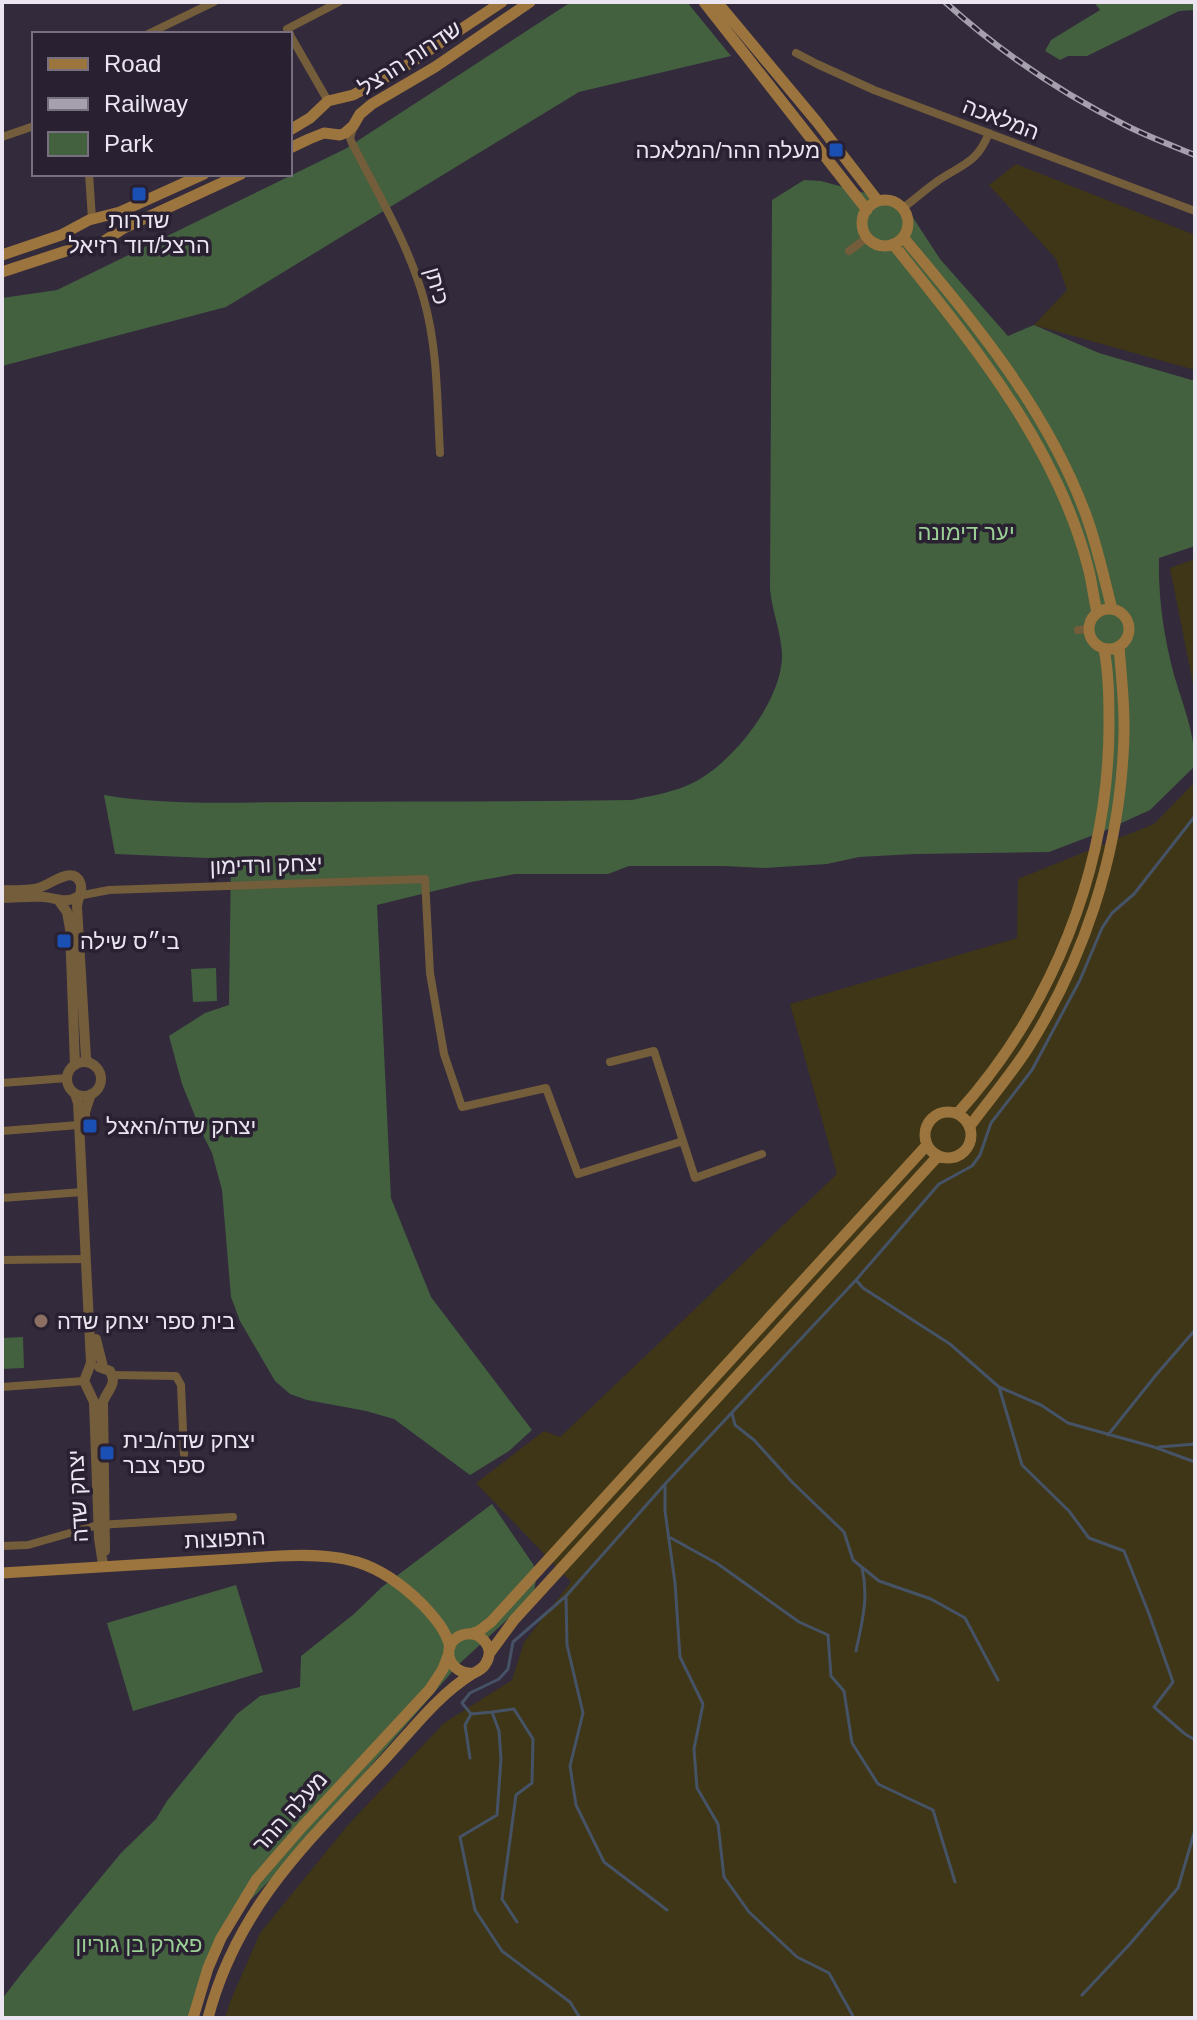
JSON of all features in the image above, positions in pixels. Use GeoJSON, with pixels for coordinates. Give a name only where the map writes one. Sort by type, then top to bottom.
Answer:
{"type":"FeatureCollection","features":[{"type":"Feature","properties":{"kind":"main road","name":"שדרות הרצל"},"geometry":{"type":"LineString","coordinates":[[292,129],[329,103],[353,95],[401,69],[502,2]]}},
{"type":"Feature","properties":{"kind":"main road","name":"שדרות הרצל"},"geometry":{"type":"LineString","coordinates":[[354,125],[360,114],[372,104],[435,67],[530,2]]}},
{"type":"Feature","properties":{"kind":"main road"},"geometry":{"type":"LineString","coordinates":[[704,2],[867,210]]}},
{"type":"Feature","properties":{"kind":"main road"},"geometry":{"type":"LineString","coordinates":[[717,2],[878,201]]}},
{"type":"Feature","properties":{"kind":"main road"},"geometry":{"type":"LineString","coordinates":[[292,147],[317,135],[333,134],[345,133],[354,125],[356,111],[344,99],[329,103],[319,116],[322,127],[333,134]]}},
{"type":"Feature","properties":{"kind":"main road"},"geometry":{"type":"LineString","coordinates":[[2,255],[120,212],[200,176]]}},
{"type":"Feature","properties":{"kind":"main road"},"geometry":{"type":"LineString","coordinates":[[2,272],[101,243],[124,228],[237,176]]}},
{"type":"Feature","properties":{"kind":"main road"},"geometry":{"type":"LineString","coordinates":[[889,200],[903,208],[908,226],[898,240],[879,244],[868,237],[863,221],[867,210],[878,201],[889,200]]}},
{"type":"Feature","properties":{"kind":"main road"},"geometry":{"type":"LineString","coordinates":[[97,218],[107,219],[112,227],[109,237]]}},
{"type":"Feature","properties":{"kind":"main road"},"geometry":{"type":"LineString","coordinates":[[78,226],[76,232],[81,242],[92,245]]}},
{"type":"Feature","properties":{"kind":"main road"},"geometry":{"type":"LineString","coordinates":[[898,240],[991,345],[1050,439],[1087,517],[1112,609]]}},
{"type":"Feature","properties":{"kind":"main road"},"geometry":{"type":"LineString","coordinates":[[898,240],[1004,391],[1043,457],[1060,490],[1082,549],[1097,613]]}},
{"type":"Feature","properties":{"kind":"main road"},"geometry":{"type":"LineString","coordinates":[[1112,609],[1120,612],[1129,624],[1127,638],[1119,647],[1104,649],[1083,629],[1097,613],[1112,609]]}},
{"type":"Feature","properties":{"kind":"main road"},"geometry":{"type":"LineString","coordinates":[[970,1126],[1009,1075],[1050,1011],[1098,897],[1115,826],[1124,754],[1119,647]]}},
{"type":"Feature","properties":{"kind":"main road"},"geometry":{"type":"LineString","coordinates":[[957,1114],[997,1066],[1037,1003],[1083,893],[1100,824],[1109,753],[1104,649]]}},
{"type":"Feature","properties":{"kind":"main road"},"geometry":{"type":"LineString","coordinates":[[944,1112],[957,1114],[970,1126],[970,1142],[961,1154],[938,1156],[927,1145],[925,1131],[931,1119],[944,1112]]}},
{"type":"Feature","properties":{"kind":"main road"},"geometry":{"type":"LineString","coordinates":[[927,1145],[491,1622],[479,1631],[456,1638],[450,1650],[451,1663],[459,1671],[469,1674],[485,1666],[489,1654],[514,1620],[938,1156]]}},
{"type":"Feature","properties":{"kind":"main road","name":"התפוצות"},"geometry":{"type":"LineString","coordinates":[[2,1573],[312,1554],[332,1556],[361,1563],[387,1575],[414,1596],[431,1614],[447,1638],[450,1650]]}},
{"type":"Feature","properties":{"kind":"main road","name":"התפוצות"},"geometry":{"type":"LineString","coordinates":[[431,1614],[468,1634]]}},
{"type":"Feature","properties":{"kind":"main road"},"geometry":{"type":"LineString","coordinates":[[468,1634],[479,1636],[489,1654]]}},
{"type":"Feature","properties":{"kind":"main road","name":"מעלה ההר"},"geometry":{"type":"LineString","coordinates":[[193,2018],[221,1938],[256,1880],[430,1689],[443,1669],[450,1650]]}},
{"type":"Feature","properties":{"kind":"main road","name":"מעלה ההר"},"geometry":{"type":"LineString","coordinates":[[208,2018],[222,1973],[235,1945],[268,1889],[444,1696],[474,1673]]}},
{"type":"Feature","properties":{"kind":"street"},"geometry":{"type":"LineString","coordinates":[[152,32],[214,2]]}},
{"type":"Feature","properties":{"kind":"street"},"geometry":{"type":"LineString","coordinates":[[289,32],[287,29],[339,2]]}},
{"type":"Feature","properties":{"kind":"street"},"geometry":{"type":"LineString","coordinates":[[292,38],[329,103]]}},
{"type":"Feature","properties":{"kind":"street","name":"המלאכה"},"geometry":{"type":"LineString","coordinates":[[796,53],[874,90],[1195,211]]}},
{"type":"Feature","properties":{"kind":"street","name":"כיתן"},"geometry":{"type":"LineString","coordinates":[[354,125],[350,138],[409,258],[425,303],[436,374],[440,453]]}},
{"type":"Feature","properties":{"kind":"street"},"geometry":{"type":"LineString","coordinates":[[2,134],[32,126]]}},
{"type":"Feature","properties":{"kind":"street"},"geometry":{"type":"LineString","coordinates":[[903,208],[938,181],[972,161],[989,133]]}},
{"type":"Feature","properties":{"kind":"street"},"geometry":{"type":"LineString","coordinates":[[333,134],[352,143]]}},
{"type":"Feature","properties":{"kind":"street"},"geometry":{"type":"LineString","coordinates":[[89,176],[97,218]]}},
{"type":"Feature","properties":{"kind":"street"},"geometry":{"type":"LineString","coordinates":[[849,251],[868,237]]}},
{"type":"Feature","properties":{"kind":"street"},"geometry":{"type":"LineString","coordinates":[[2,890],[34,889],[50,884],[56,878],[67,875],[75,877],[79,893],[86,1058],[100,1076],[99,1086],[91,1094],[85,1112],[97,1346],[103,1367],[112,1375],[176,1376],[181,1385],[184,1454]]}},
{"type":"Feature","properties":{"kind":"street","name":"יצחק ורדימון"},"geometry":{"type":"LineString","coordinates":[[79,893],[425,879],[430,973],[444,1054],[462,1107],[546,1088],[578,1174],[683,1141]]}},
{"type":"Feature","properties":{"kind":"street"},"geometry":{"type":"LineString","coordinates":[[50,884],[50,894],[67,912],[70,929],[75,1065]]}},
{"type":"Feature","properties":{"kind":"street"},"geometry":{"type":"LineString","coordinates":[[2,898],[45,897],[57,901],[72,900],[79,893]]}},
{"type":"Feature","properties":{"kind":"street"},"geometry":{"type":"LineString","coordinates":[[610,1062],[654,1051],[695,1178],[762,1154]]}},
{"type":"Feature","properties":{"kind":"street"},"geometry":{"type":"LineString","coordinates":[[89,1063],[75,1065],[69,1070],[67,1078],[78,1103],[91,1363],[84,1381],[87,1390],[100,1396],[108,1393],[113,1385],[112,1375]]}},
{"type":"Feature","properties":{"kind":"street"},"geometry":{"type":"LineString","coordinates":[[2,1083],[67,1078]]}},
{"type":"Feature","properties":{"kind":"street"},"geometry":{"type":"LineString","coordinates":[[75,1094],[91,1094]]}},
{"type":"Feature","properties":{"kind":"street"},"geometry":{"type":"LineString","coordinates":[[2,1131],[79,1125]]}},
{"type":"Feature","properties":{"kind":"street"},"geometry":{"type":"LineString","coordinates":[[2,1198],[83,1192]]}},
{"type":"Feature","properties":{"kind":"street"},"geometry":{"type":"LineString","coordinates":[[2,1260],[86,1259]]}},
{"type":"Feature","properties":{"kind":"street"},"geometry":{"type":"LineString","coordinates":[[90,1369],[103,1367]]}},
{"type":"Feature","properties":{"kind":"street"},"geometry":{"type":"LineString","coordinates":[[2,1387],[84,1381]]}},
{"type":"Feature","properties":{"kind":"street","name":"יצחק שדה"},"geometry":{"type":"LineString","coordinates":[[103,1565],[99,1547],[103,1402],[108,1393]]}},
{"type":"Feature","properties":{"kind":"street","name":"יצחק שדה"},"geometry":{"type":"LineString","coordinates":[[91,1394],[102,1524]]}},
{"type":"Feature","properties":{"kind":"street"},"geometry":{"type":"LineString","coordinates":[[2,1546],[28,1545],[102,1524],[233,1517]]}},
{"type":"Feature","properties":{"kind":"green space"},"geometry":{"type":"Polygon","coordinates":[[[571,2],[687,2],[731,56],[579,92],[226,307],[2,366],[2,298],[57,290],[345,149],[571,2]]]}},
{"type":"Feature","properties":{"kind":"green space"},"geometry":{"type":"Polygon","coordinates":[[[1094,2],[1195,2],[1195,10],[1179,11],[1087,56],[1068,56],[1060,60],[1045,51],[1051,40],[1100,10],[1094,2]]]}},
{"type":"Feature","properties":{"kind":"green space","name":"יער דימונה"},"geometry":{"type":"Polygon","coordinates":[[[804,180],[821,181],[869,194],[912,216],[940,259],[1008,336],[1034,325],[1099,353],[1195,381],[1195,546],[1159,558],[1159,573],[1167,646],[1191,731],[1195,766],[1150,810],[1049,852],[859,857],[827,864],[765,868],[629,866],[608,874],[515,874],[377,905],[391,1198],[431,1297],[532,1430],[509,1451],[470,1475],[394,1419],[290,1394],[275,1381],[240,1321],[231,1297],[222,1190],[212,1153],[182,1084],[169,1036],[205,1013],[229,1005],[231,859],[115,854],[104,795],[206,803],[632,800],[686,786],[719,765],[763,714],[773,694],[782,657],[770,589],[772,200],[804,180]]]}},
{"type":"Feature","properties":{"kind":"green space"},"geometry":{"type":"Polygon","coordinates":[[[216,968],[217,1001],[193,1002],[191,969],[216,968]]]}},
{"type":"Feature","properties":{"kind":"green space"},"geometry":{"type":"Polygon","coordinates":[[[23,1337],[24,1368],[2,1369],[2,1338],[23,1337]]]}},
{"type":"Feature","properties":{"kind":"green space","name":"פארק בן גוריון"},"geometry":{"type":"Polygon","coordinates":[[[492,1504],[533,1564],[537,1573],[534,1592],[458,1665],[272,1878],[224,1927],[190,2018],[2,2018],[2,1999],[22,1973],[121,1853],[156,1819],[237,1714],[260,1696],[300,1687],[301,1656],[382,1587],[492,1504]]]}},
{"type":"Feature","properties":{"kind":"green space"},"geometry":{"type":"Polygon","coordinates":[[[236,1585],[263,1672],[133,1711],[107,1623],[236,1585]]]}},
{"type":"Feature","properties":{"kind":"sand"},"geometry":{"type":"Polygon","coordinates":[[[1016,164],[1195,235],[1195,370],[1034,325],[1067,290],[1056,259],[989,185],[1016,164]]]}},
{"type":"Feature","properties":{"kind":"sand"},"geometry":{"type":"Polygon","coordinates":[[[1195,559],[1195,694],[1170,568],[1195,559]]]}},
{"type":"Feature","properties":{"kind":"sand"},"geometry":{"type":"Polygon","coordinates":[[[1195,782],[1195,2018],[225,2018],[260,1933],[348,1825],[444,1723],[512,1680],[524,1642],[571,1582],[476,1483],[544,1431],[560,1437],[837,1174],[790,1004],[1017,938],[1018,879],[1154,824],[1195,782]]]}},
{"type":"Feature","properties":{"kind":"waterway"},"geometry":{"type":"LineString","coordinates":[[580,2018],[570,2002],[502,1951],[475,1910],[460,1837],[497,1815],[501,1759],[499,1731],[492,1712],[471,1714],[462,1703],[470,1693],[499,1679],[508,1669],[513,1642],[566,1596],[665,1484],[856,1280],[939,1184],[972,1166],[980,1155],[991,1123],[1032,1070],[1080,980],[1102,928],[1112,913],[1134,894],[1195,816]]}},
{"type":"Feature","properties":{"kind":"waterway"},"geometry":{"type":"LineString","coordinates":[[856,1280],[863,1288],[950,1344],[999,1387],[1022,1465],[1069,1511],[1089,1538],[1124,1551],[1173,1682],[1154,1707],[1195,1740]]}},
{"type":"Feature","properties":{"kind":"waterway"},"geometry":{"type":"LineString","coordinates":[[1108,1435],[1195,1330]]}},
{"type":"Feature","properties":{"kind":"waterway"},"geometry":{"type":"LineString","coordinates":[[999,1387],[1041,1405],[1068,1423],[1195,1462]]}},
{"type":"Feature","properties":{"kind":"waterway"},"geometry":{"type":"LineString","coordinates":[[732,1413],[735,1425],[754,1440],[844,1532],[853,1560],[879,1581],[931,1599],[965,1618],[998,1680]]}},
{"type":"Feature","properties":{"kind":"waterway"},"geometry":{"type":"LineString","coordinates":[[1159,1447],[1195,1444]]}},
{"type":"Feature","properties":{"kind":"waterway"},"geometry":{"type":"LineString","coordinates":[[665,1486],[680,1657],[703,1704],[694,1749],[697,1788],[718,1824],[724,1877],[749,1912],[797,1957],[829,1973],[854,2018]]}},
{"type":"Feature","properties":{"kind":"waterway"},"geometry":{"type":"LineString","coordinates":[[671,1538],[718,1564],[799,1622],[828,1635],[831,1676],[844,1691],[852,1743],[878,1784],[933,1810],[955,1882]]}},
{"type":"Feature","properties":{"kind":"waterway"},"geometry":{"type":"LineString","coordinates":[[856,1651],[865,1600],[862,1568]]}},
{"type":"Feature","properties":{"kind":"waterway"},"geometry":{"type":"LineString","coordinates":[[566,1596],[567,1645],[583,1713],[570,1766],[576,1805],[604,1862],[667,1910]]}},
{"type":"Feature","properties":{"kind":"waterway"},"geometry":{"type":"LineString","coordinates":[[492,1712],[514,1709],[533,1739],[532,1783],[516,1795],[502,1899],[517,1922]]}},
{"type":"Feature","properties":{"kind":"waterway"},"geometry":{"type":"LineString","coordinates":[[470,1758],[465,1725],[471,1714]]}},
{"type":"Feature","properties":{"kind":"waterway"},"geometry":{"type":"LineString","coordinates":[[1082,1995],[1178,1888],[1195,1830]]}},
{"type":"Feature","properties":{"kind":"railway"},"geometry":{"type":"LineString","coordinates":[[945,2],[1009,54],[1078,100],[1152,138],[1195,155]]}},
{"type":"Feature","properties":{"kind":"place","name":"מעלה ההר/המלאכה"},"geometry":{"type":"Point","coordinates":[836,150]}},
{"type":"Feature","properties":{"kind":"place","name":"שדרות הרצל/דוד רזיאל"},"geometry":{"type":"Point","coordinates":[139,194]}},
{"type":"Feature","properties":{"kind":"place","name":"בי״ס שילה"},"geometry":{"type":"Point","coordinates":[64,941]}},
{"type":"Feature","properties":{"kind":"place","name":"יצחק שדה/האצל"},"geometry":{"type":"Point","coordinates":[90,1126]}},
{"type":"Feature","properties":{"kind":"place","name":"בית ספר יצחק שדה"},"geometry":{"type":"Point","coordinates":[41,1321]}},
{"type":"Feature","properties":{"kind":"place","name":"יצחק שדה/בית ספר צבר"},"geometry":{"type":"Point","coordinates":[107,1453]}}]}
